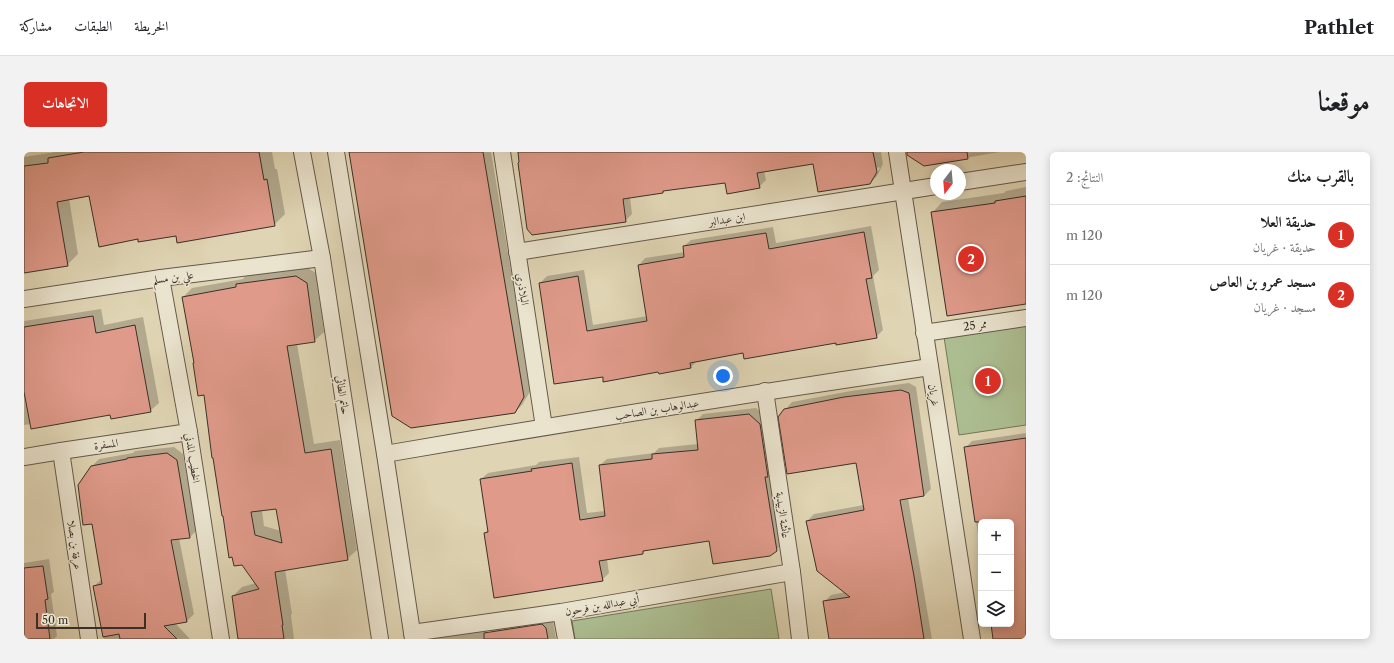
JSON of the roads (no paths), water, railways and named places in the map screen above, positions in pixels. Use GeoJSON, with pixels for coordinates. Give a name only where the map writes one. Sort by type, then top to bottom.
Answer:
{"type":"FeatureCollection","features":[{"type":"Feature","properties":{"kind":"street","name":"حاتم الطائي"},"geometry":{"type":"LineString","coordinates":[[302,152],[322,258],[380,639]]}},
{"type":"Feature","properties":{"kind":"street"},"geometry":{"type":"LineString","coordinates":[[336,152],[385,454],[412,636]]}},
{"type":"Feature","properties":{"kind":"street","name":"البلاذري"},"geometry":{"type":"LineString","coordinates":[[502,152],[544,427]]}},
{"type":"Feature","properties":{"kind":"street","name":"غريان"},"geometry":{"type":"LineString","coordinates":[[897,152],[972,639]]}},
{"type":"Feature","properties":{"kind":"street"},"geometry":{"type":"LineString","coordinates":[[966,181],[1026,172]]}},
{"type":"Feature","properties":{"kind":"street","name":"ابن عبدالبر"},"geometry":{"type":"LineString","coordinates":[[517,252],[930,187]]}},
{"type":"Feature","properties":{"kind":"street","name":"علي بن مسلم"},"geometry":{"type":"LineString","coordinates":[[24,299],[161,278],[322,258]]}},
{"type":"Feature","properties":{"kind":"street","name":"الخطيب المدني"},"geometry":{"type":"LineString","coordinates":[[161,278],[189,432],[221,639]]}},
{"type":"Feature","properties":{"kind":"street","name":"ممر 25"},"geometry":{"type":"LineString","coordinates":[[924,332],[1026,318]]}},
{"type":"Feature","properties":{"kind":"street","name":"عبدالوهاب بن الصاحب"},"geometry":{"type":"LineString","coordinates":[[385,454],[765,391],[930,367]]}},
{"type":"Feature","properties":{"kind":"street","name":"عائشة الزبيدية"},"geometry":{"type":"LineString","coordinates":[[765,391],[792,572],[800,639]]}},
{"type":"Feature","properties":{"kind":"street","name":"المسفرة"},"geometry":{"type":"LineString","coordinates":[[24,457],[189,432]]}},
{"type":"Feature","properties":{"kind":"street","name":"عرفة بن بصلا"},"geometry":{"type":"LineString","coordinates":[[61,451],[89,639]]}},
{"type":"Feature","properties":{"kind":"street","name":"أبي عبدالله بن فرحون"},"geometry":{"type":"LineString","coordinates":[[412,636],[792,572]]}},
{"type":"Feature","properties":{"kind":"street"},"geometry":{"type":"LineString","coordinates":[[561,612],[566,639]]}},
{"type":"Feature","properties":{"kind":"place","name":"مسجد عمرو بن العاص"},"geometry":{"type":"Point","coordinates":[971,259]}},
{"type":"Feature","properties":{"kind":"place","name":"حديقة العلا"},"geometry":{"type":"Point","coordinates":[988,381]}}]}
